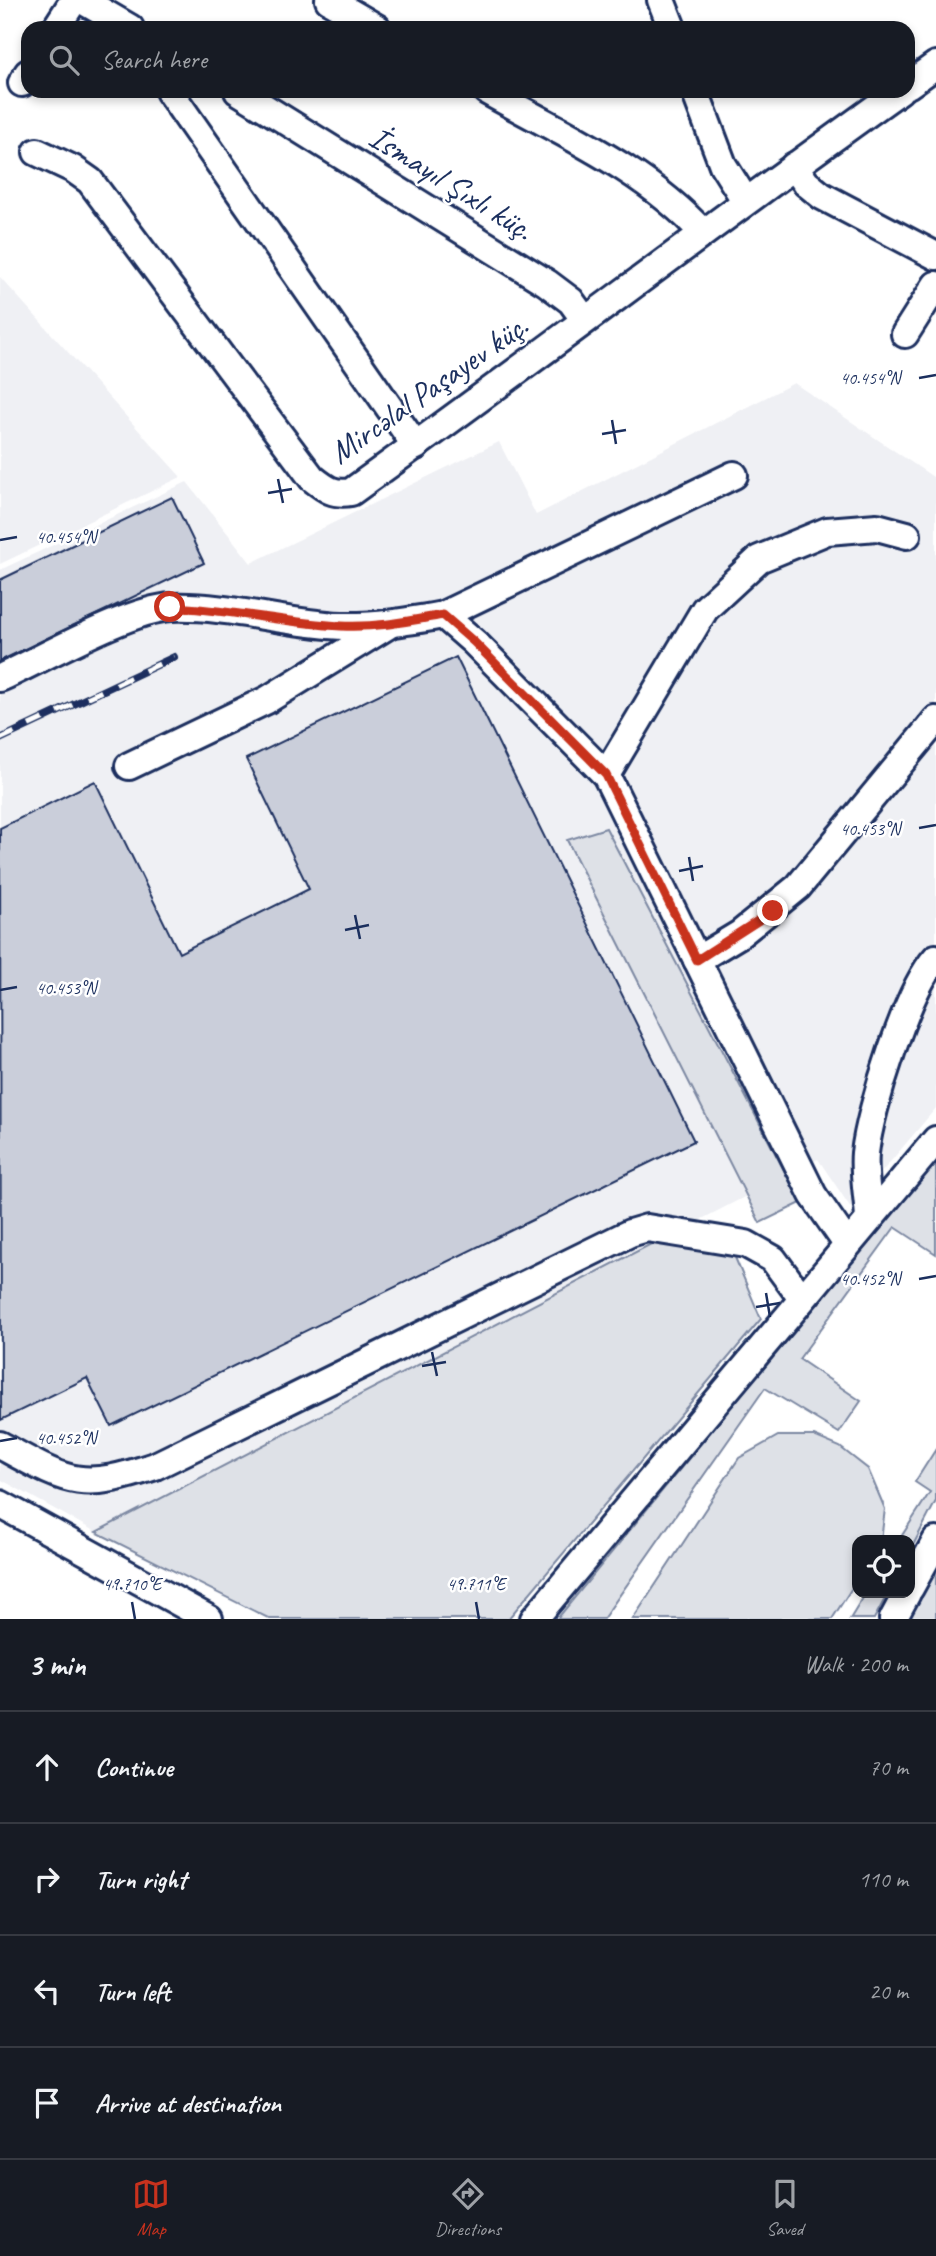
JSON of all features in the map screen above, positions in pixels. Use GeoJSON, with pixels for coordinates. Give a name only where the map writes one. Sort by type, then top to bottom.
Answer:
{"type":"FeatureCollection","features":[{"type":"Feature","properties":{"kind":"street"},"geometry":{"type":"LineString","coordinates":[[60,21],[74,0]]}},
{"type":"Feature","properties":{"kind":"street"},"geometry":{"type":"LineString","coordinates":[[82,0],[119,21]]}},
{"type":"Feature","properties":{"kind":"street"},"geometry":{"type":"LineString","coordinates":[[329,0],[365,21]]}},
{"type":"Feature","properties":{"kind":"street"},"geometry":{"type":"LineString","coordinates":[[661,0],[669,21]]}},
{"type":"Feature","properties":{"kind":"street"},"geometry":{"type":"LineString","coordinates":[[915,80],[936,65]]}},
{"type":"Feature","properties":{"kind":"street"},"geometry":{"type":"LineString","coordinates":[[174,98],[416,446]]}},
{"type":"Feature","properties":{"kind":"street","name":"İsmayıl Şıxlı küç."},"geometry":{"type":"LineString","coordinates":[[249,98],[547,283],[571,301],[584,319]]}},
{"type":"Feature","properties":{"kind":"street"},"geometry":{"type":"LineString","coordinates":[[499,98],[651,185],[681,209],[703,233]]}},
{"type":"Feature","properties":{"kind":"street"},"geometry":{"type":"LineString","coordinates":[[698,98],[723,165],[745,201]]}},
{"type":"Feature","properties":{"kind":"street","name":"Mircəlal Paşayev küç."},"geometry":{"type":"LineString","coordinates":[[37,152],[73,169],[90,181],[312,478],[339,494],[351,492],[416,446],[584,319],[889,98]]}},
{"type":"Feature","properties":{"kind":"street"},"geometry":{"type":"LineString","coordinates":[[794,166],[806,183],[822,196],[936,256]]}},
{"type":"Feature","properties":{"kind":"street"},"geometry":{"type":"LineString","coordinates":[[905,334],[936,285]]}},
{"type":"Feature","properties":{"kind":"street"},"geometry":{"type":"LineString","coordinates":[[0,678],[133,616],[170,607],[217,609],[341,626],[388,625],[443,615],[734,475]]}},
{"type":"Feature","properties":{"kind":"street"},"geometry":{"type":"LineString","coordinates":[[606,775],[705,610],[759,559],[827,531],[877,527],[907,535]]}},
{"type":"Feature","properties":{"kind":"street"},"geometry":{"type":"LineString","coordinates":[[443,615],[474,642],[606,775],[813,1195],[846,1244]]}},
{"type":"Feature","properties":{"kind":"street"},"geometry":{"type":"LineString","coordinates":[[129,766],[267,700],[388,625]]}},
{"type":"Feature","properties":{"kind":"street"},"geometry":{"type":"LineString","coordinates":[[697,960],[740,934],[799,887],[936,719]]}},
{"type":"Feature","properties":{"kind":"street"},"geometry":{"type":"LineString","coordinates":[[869,1218],[865,1157],[870,1119],[915,991],[936,958]]}},
{"type":"Feature","properties":{"kind":"street"},"geometry":{"type":"LineString","coordinates":[[534,1619],[801,1297],[936,1140]]}},
{"type":"Feature","properties":{"kind":"street"},"geometry":{"type":"LineString","coordinates":[[0,1445],[54,1475],[82,1482],[114,1479],[155,1466],[630,1233],[647,1228],[746,1244],[763,1251],[801,1297]]}},
{"type":"Feature","properties":{"kind":"street"},"geometry":{"type":"LineString","coordinates":[[0,1504],[209,1619]]}},
{"type":"Feature","properties":{"kind":"street"},"geometry":{"type":"LineString","coordinates":[[915,1579],[936,1541]]}},
{"type":"Feature","properties":{"kind":"street"},"geometry":{"type":"LineString","coordinates":[[894,1619],[905,1598]]}},
{"type":"Feature","properties":{"kind":"shaded area"},"geometry":{"type":"Polygon","coordinates":[[[0,277],[181,477],[0,564],[0,277]]]}},
{"type":"Feature","properties":{"kind":"shaded area"},"geometry":{"type":"Polygon","coordinates":[[[794,383],[936,479],[936,1108],[851,1208],[818,1159],[96,1532],[0,1479],[0,570],[187,482],[251,563],[499,442],[536,515],[794,383]]]}},
{"type":"Feature","properties":{"kind":"shaded area"},"geometry":{"type":"Polygon","coordinates":[[[606,828],[801,1203],[760,1223],[567,840],[606,828]]]}},
{"type":"Feature","properties":{"kind":"shaded area"},"geometry":{"type":"Polygon","coordinates":[[[936,1163],[936,1254],[895,1227],[799,1359],[861,1401],[839,1433],[765,1388],[603,1619],[557,1619],[922,1174],[936,1163]]]}},
{"type":"Feature","properties":{"kind":"shaded area"},"geometry":{"type":"Polygon","coordinates":[[[653,1243],[734,1255],[761,1319],[508,1619],[270,1619],[96,1532],[653,1243]]]}},
{"type":"Feature","properties":{"kind":"shaded area"},"geometry":{"type":"Polygon","coordinates":[[[778,1436],[814,1436],[840,1447],[868,1469],[885,1509],[882,1535],[852,1535],[852,1588],[832,1619],[633,1619],[739,1458],[778,1436]]]}},
{"type":"Feature","properties":{"kind":"shaded area"},"geometry":{"type":"Polygon","coordinates":[[[936,1449],[936,1501],[915,1541],[915,1535],[902,1535],[930,1492],[915,1482],[936,1449]]]}},
{"type":"Feature","properties":{"kind":"shaded area"},"geometry":{"type":"Polygon","coordinates":[[[936,1565],[936,1619],[906,1619],[936,1565]]]}},
{"type":"Feature","properties":{"kind":"shaded area"},"geometry":{"type":"Polygon","coordinates":[[[863,1598],[885,1598],[874,1619],[850,1619],[863,1598]]]}},
{"type":"Feature","properties":{"kind":"building"},"geometry":{"type":"Polygon","coordinates":[[[172,497],[204,563],[0,661],[0,580],[172,497]]]}},
{"type":"Feature","properties":{"kind":"building"},"geometry":{"type":"Polygon","coordinates":[[[456,657],[694,1141],[111,1426],[87,1378],[1,1420],[0,828],[95,781],[179,953],[309,889],[246,759],[456,657]]]}},
{"type":"Feature","properties":{"kind":"railway"},"geometry":{"type":"LineString","coordinates":[[0,739],[174,657]]}},
{"type":"Feature","properties":{"kind":"route"},"geometry":{"type":"LineString","coordinates":[[170,607],[217,609],[341,626],[388,625],[443,615],[474,642],[606,775],[697,960],[773,911]]}}]}
